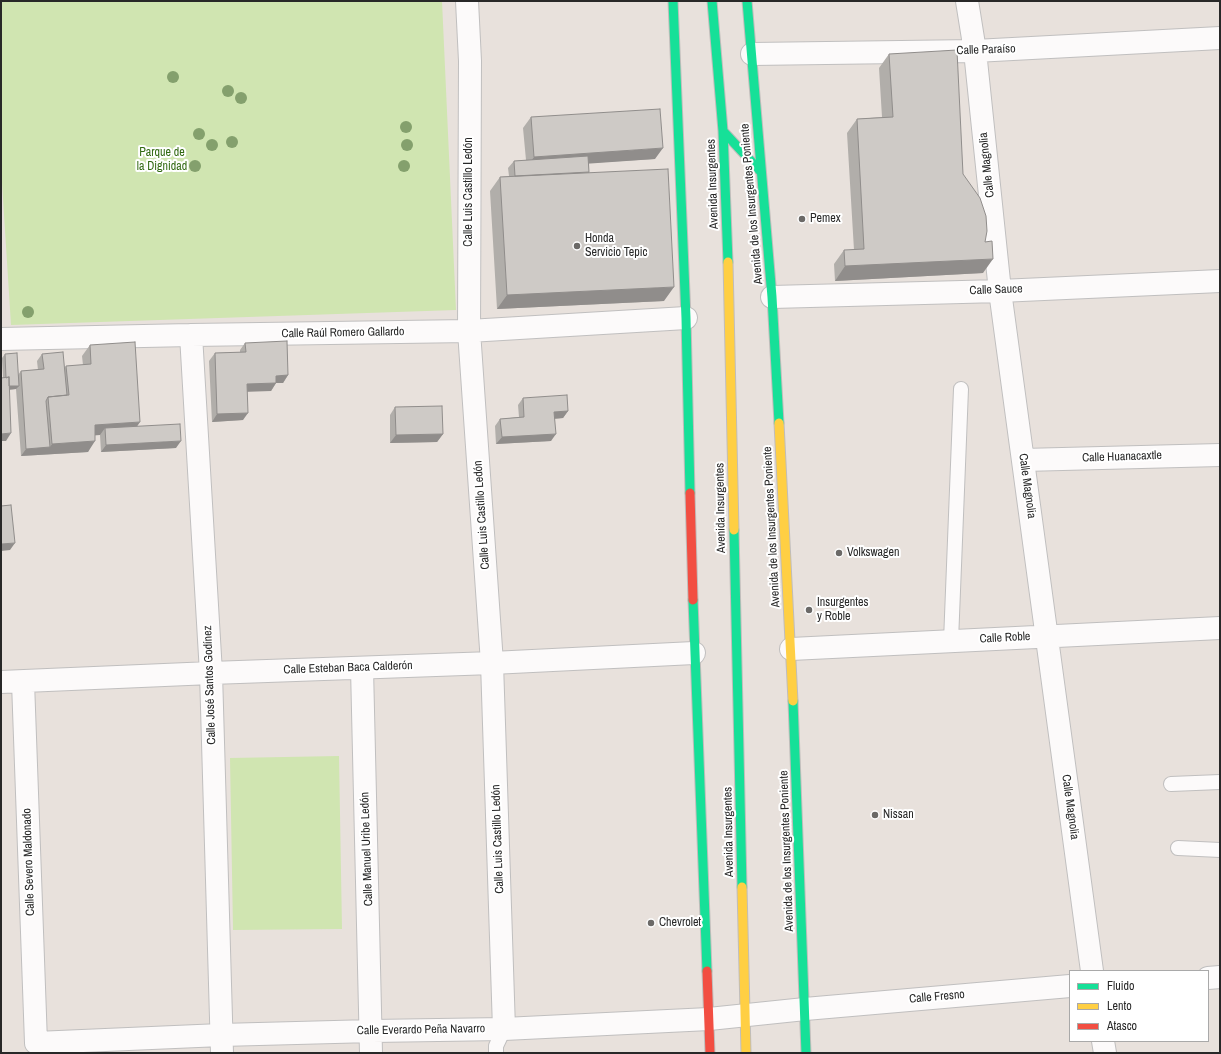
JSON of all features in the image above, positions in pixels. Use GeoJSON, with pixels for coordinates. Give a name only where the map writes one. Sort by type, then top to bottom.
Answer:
{"type":"FeatureCollection","features":[{"type":"Feature","properties":{"kind":"main road"},"geometry":{"type":"LineString","coordinates":[[673,1],[686,318],[694,653],[710,1053]]}},
{"type":"Feature","properties":{"kind":"main road","name":"Avenida Insurgentes"},"geometry":{"type":"LineString","coordinates":[[712,1],[723,131],[729,296],[745,1015]]}},
{"type":"Feature","properties":{"kind":"main road","name":"Avenida de los Insurgentes Poniente"},"geometry":{"type":"LineString","coordinates":[[747,1],[772,297],[791,649],[806,1053]]}},
{"type":"Feature","properties":{"kind":"main road"},"geometry":{"type":"LineString","coordinates":[[723,131],[761,172]]}},
{"type":"Feature","properties":{"kind":"main road"},"geometry":{"type":"LineString","coordinates":[[745,1015],[746,1053]]}},
{"type":"Feature","properties":{"kind":"street","name":"Calle Luis Castillo Ledón"},"geometry":{"type":"LineString","coordinates":[[467,1],[470,61],[469,331],[492,663],[504,1029]]}},
{"type":"Feature","properties":{"kind":"street","name":"Calle Magnolia"},"geometry":{"type":"LineString","coordinates":[[967,1],[975,51],[1000,290],[1092,970]]}},
{"type":"Feature","properties":{"kind":"street","name":"Calle Paraíso"},"geometry":{"type":"LineString","coordinates":[[752,54],[975,51],[1220,38]]}},
{"type":"Feature","properties":{"kind":"street","name":"Calle Sauce"},"geometry":{"type":"LineString","coordinates":[[772,297],[1220,281]]}},
{"type":"Feature","properties":{"kind":"street","name":"Calle Raúl Romero Gallardo"},"geometry":{"type":"LineString","coordinates":[[1,339],[469,331],[686,318]]}},
{"type":"Feature","properties":{"kind":"street","name":"Calle José Santos Godínez"},"geometry":{"type":"LineString","coordinates":[[190,335],[211,673],[222,1044]]}},
{"type":"Feature","properties":{"kind":"street","name":"Calle Huanacaxtle"},"geometry":{"type":"LineString","coordinates":[[1023,460],[1220,454]]}},
{"type":"Feature","properties":{"kind":"street","name":"Calle Roble"},"geometry":{"type":"LineString","coordinates":[[791,649],[1220,628]]}},
{"type":"Feature","properties":{"kind":"street","name":"Calle Esteban Baca Calderón"},"geometry":{"type":"LineString","coordinates":[[1,682],[492,663],[694,653]]}},
{"type":"Feature","properties":{"kind":"street","name":"Calle Manuel Uribe Ledón"},"geometry":{"type":"LineString","coordinates":[[362,668],[372,1053]]}},
{"type":"Feature","properties":{"kind":"street","name":"Calle Severo Maldonado"},"geometry":{"type":"LineString","coordinates":[[22,682],[36,1043]]}},
{"type":"Feature","properties":{"kind":"street"},"geometry":{"type":"LineString","coordinates":[[1209,978],[1220,977]]}},
{"type":"Feature","properties":{"kind":"street","name":"Calle Fresno"},"geometry":{"type":"LineString","coordinates":[[805,1009],[1069,986]]}},
{"type":"Feature","properties":{"kind":"street","name":"Calle Everardo Peña Navarro"},"geometry":{"type":"LineString","coordinates":[[36,1043],[222,1044],[372,1031],[504,1029],[709,1019],[805,1009]]}},
{"type":"Feature","properties":{"kind":"street"},"geometry":{"type":"LineString","coordinates":[[1103,1042],[1104,1053]]}},
{"type":"Feature","properties":{"kind":"lane"},"geometry":{"type":"LineString","coordinates":[[951,641],[961,389]]}},
{"type":"Feature","properties":{"kind":"lane"},"geometry":{"type":"LineString","coordinates":[[1171,784],[1220,782]]}},
{"type":"Feature","properties":{"kind":"lane"},"geometry":{"type":"LineString","coordinates":[[1178,848],[1220,850]]}},
{"type":"Feature","properties":{"kind":"lane"},"geometry":{"type":"LineString","coordinates":[[496,1053],[496,1046],[504,1029]]}},
{"type":"Feature","properties":{"kind":"green space","name":"Parque de la Dignidad"},"geometry":{"type":"Polygon","coordinates":[[[1,1],[442,1],[456,310],[11,325],[1,167],[1,1]]]}},
{"type":"Feature","properties":{"kind":"green space"},"geometry":{"type":"Polygon","coordinates":[[[339,756],[342,929],[233,930],[230,758],[339,756]]]}},
{"type":"Feature","properties":{"kind":"building"},"geometry":{"type":"Polygon","coordinates":[[[957,50],[963,174],[980,198],[986,216],[987,231],[985,242],[992,241],[993,259],[845,266],[844,250],[864,249],[857,119],[893,117],[889,54],[957,50]]]}},
{"type":"Feature","properties":{"kind":"building"},"geometry":{"type":"Polygon","coordinates":[[[660,109],[663,148],[534,157],[531,117],[660,109]]]}},
{"type":"Feature","properties":{"kind":"building"},"geometry":{"type":"Polygon","coordinates":[[[588,156],[589,172],[515,176],[514,161],[588,156]]]}},
{"type":"Feature","properties":{"kind":"building","name":"Honda Servicio Tepic"},"geometry":{"type":"Polygon","coordinates":[[[668,169],[674,287],[507,295],[500,177],[668,169]]]}},
{"type":"Feature","properties":{"kind":"building"},"geometry":{"type":"Polygon","coordinates":[[[287,341],[288,375],[276,376],[276,383],[247,384],[248,413],[217,414],[215,353],[246,352],[245,343],[287,341]]]}},
{"type":"Feature","properties":{"kind":"building"},"geometry":{"type":"Polygon","coordinates":[[[135,342],[140,422],[95,425],[95,441],[52,444],[48,397],[69,395],[66,366],[91,364],[90,345],[135,342]]]}},
{"type":"Feature","properties":{"kind":"building"},"geometry":{"type":"Polygon","coordinates":[[[63,352],[67,395],[48,397],[46,401],[50,447],[26,449],[21,371],[44,369],[42,354],[63,352]]]}},
{"type":"Feature","properties":{"kind":"building"},"geometry":{"type":"Polygon","coordinates":[[[17,353],[19,386],[9,386],[9,377],[6,378],[5,354],[17,353]]]}},
{"type":"Feature","properties":{"kind":"building"},"geometry":{"type":"Polygon","coordinates":[[[9,377],[11,433],[1,434],[1,378],[9,377]]]}},
{"type":"Feature","properties":{"kind":"building"},"geometry":{"type":"Polygon","coordinates":[[[567,395],[568,411],[554,412],[556,434],[502,437],[500,419],[524,417],[523,398],[567,395]]]}},
{"type":"Feature","properties":{"kind":"building"},"geometry":{"type":"Polygon","coordinates":[[[442,406],[443,434],[396,435],[395,407],[442,406]]]}},
{"type":"Feature","properties":{"kind":"building"},"geometry":{"type":"Polygon","coordinates":[[[180,424],[181,441],[106,445],[105,428],[180,424]]]}},
{"type":"Feature","properties":{"kind":"building"},"geometry":{"type":"Polygon","coordinates":[[[11,505],[15,543],[1,544],[1,506],[11,505]]]}},
{"type":"Feature","properties":{"kind":"traffic: fast"},"geometry":{"type":"LineString","coordinates":[[673,1],[686,318],[690,493]]}},
{"type":"Feature","properties":{"kind":"traffic: fast"},"geometry":{"type":"LineString","coordinates":[[712,1],[723,131],[728,262]]}},
{"type":"Feature","properties":{"kind":"traffic: fast"},"geometry":{"type":"LineString","coordinates":[[747,1],[772,297],[779,423]]}},
{"type":"Feature","properties":{"kind":"traffic: fast"},"geometry":{"type":"LineString","coordinates":[[723,131],[761,172]]}},
{"type":"Feature","properties":{"kind":"traffic: fast"},"geometry":{"type":"LineString","coordinates":[[734,530],[742,887]]}},
{"type":"Feature","properties":{"kind":"traffic: fast"},"geometry":{"type":"LineString","coordinates":[[693,600],[707,971]]}},
{"type":"Feature","properties":{"kind":"traffic: fast"},"geometry":{"type":"LineString","coordinates":[[793,701],[806,1053]]}},
{"type":"Feature","properties":{"kind":"traffic: slow"},"geometry":{"type":"LineString","coordinates":[[728,262],[734,530]]}},
{"type":"Feature","properties":{"kind":"traffic: slow"},"geometry":{"type":"LineString","coordinates":[[779,423],[793,701]]}},
{"type":"Feature","properties":{"kind":"traffic: slow"},"geometry":{"type":"LineString","coordinates":[[742,887],[746,1053]]}},
{"type":"Feature","properties":{"kind":"traffic: jam"},"geometry":{"type":"LineString","coordinates":[[690,493],[693,600]]}},
{"type":"Feature","properties":{"kind":"traffic: jam"},"geometry":{"type":"LineString","coordinates":[[707,971],[710,1053]]}},
{"type":"Feature","properties":{"kind":"place","name":"Pemex"},"geometry":{"type":"Point","coordinates":[802,219]}},
{"type":"Feature","properties":{"kind":"place","name":"Honda Servicio Tepic"},"geometry":{"type":"Point","coordinates":[577,246]}},
{"type":"Feature","properties":{"kind":"place","name":"Volkswagen"},"geometry":{"type":"Point","coordinates":[839,553]}},
{"type":"Feature","properties":{"kind":"place","name":"Insurgentes y Roble"},"geometry":{"type":"Point","coordinates":[809,610]}},
{"type":"Feature","properties":{"kind":"place","name":"Nissan"},"geometry":{"type":"Point","coordinates":[875,815]}},
{"type":"Feature","properties":{"kind":"place","name":"Chevrolet"},"geometry":{"type":"Point","coordinates":[651,923]}}]}
